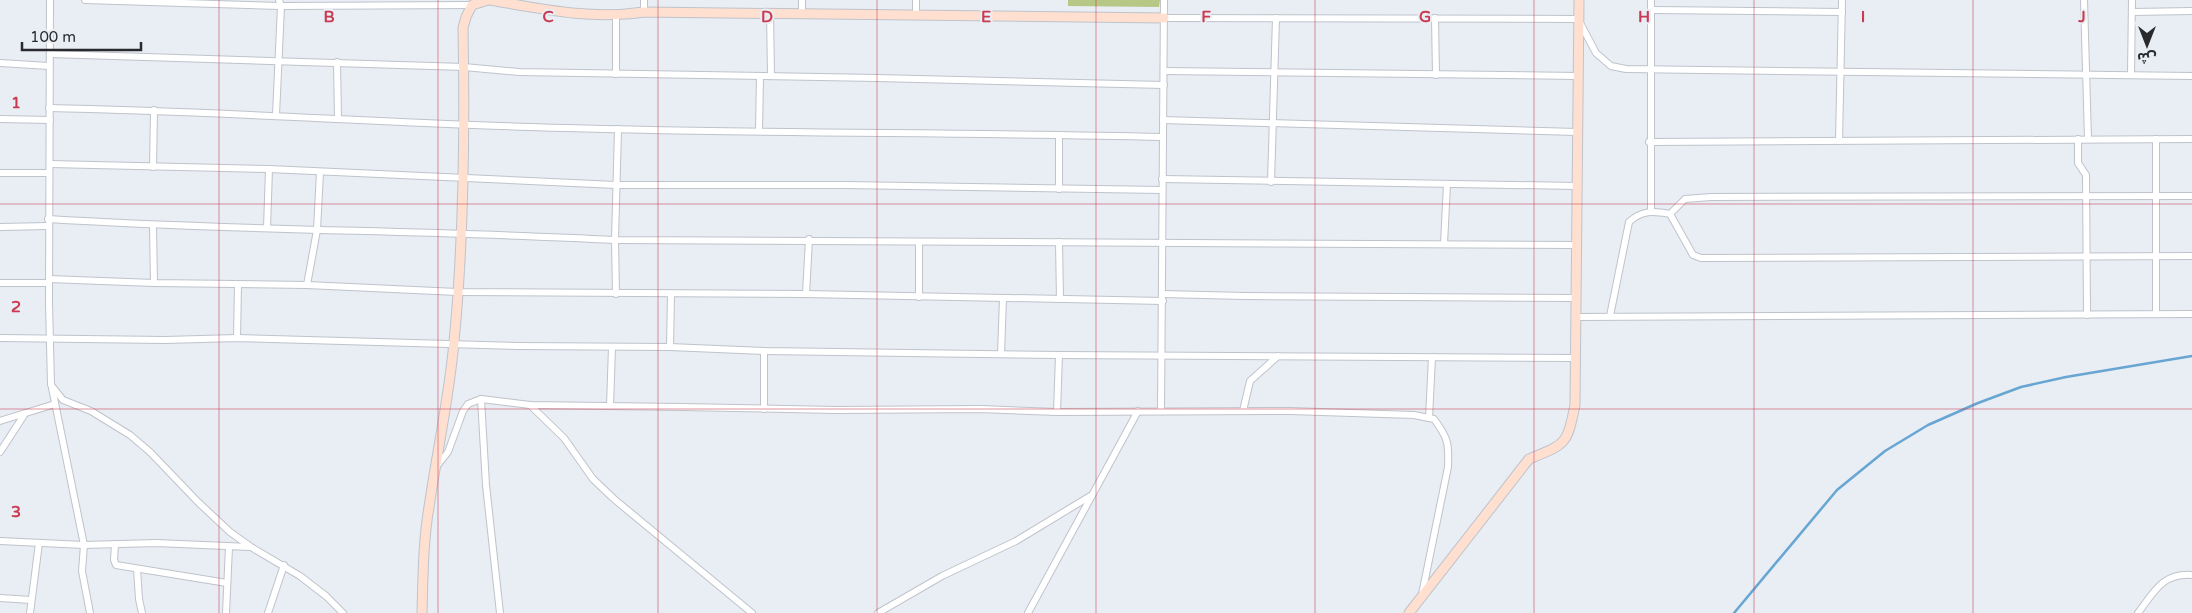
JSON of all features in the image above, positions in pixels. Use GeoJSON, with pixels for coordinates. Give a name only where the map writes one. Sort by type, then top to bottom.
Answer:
{"type":"FeatureCollection","features":[{"type":"Feature","properties":{"kind":"street"},"geometry":{"type":"LineString","coordinates":[[50,0],[48,223],[51,385],[84,545],[82,571],[90,613]]}},
{"type":"Feature","properties":{"kind":"street"},"geometry":{"type":"LineString","coordinates":[[85,0],[280,3],[472,3],[489,0],[539,10],[616,16],[644,12],[1164,18],[1578,19]]}},
{"type":"Feature","properties":{"kind":"street"},"geometry":{"type":"LineString","coordinates":[[644,0],[644,12]]}},
{"type":"Feature","properties":{"kind":"street"},"geometry":{"type":"LineString","coordinates":[[802,0],[802,14]]}},
{"type":"Feature","properties":{"kind":"street"},"geometry":{"type":"LineString","coordinates":[[916,0],[916,15]]}},
{"type":"Feature","properties":{"kind":"street"},"geometry":{"type":"LineString","coordinates":[[1161,411],[1163,355],[1164,0]]}},
{"type":"Feature","properties":{"kind":"street"},"geometry":{"type":"LineString","coordinates":[[1409,613],[1529,459],[1558,447],[1569,433],[1575,405],[1578,0]]}},
{"type":"Feature","properties":{"kind":"street"},"geometry":{"type":"LineString","coordinates":[[1651,0],[1651,211]]}},
{"type":"Feature","properties":{"kind":"street"},"geometry":{"type":"LineString","coordinates":[[1839,141],[1842,0]]}},
{"type":"Feature","properties":{"kind":"street"},"geometry":{"type":"LineString","coordinates":[[2084,0],[2088,139]]}},
{"type":"Feature","properties":{"kind":"street"},"geometry":{"type":"LineString","coordinates":[[2131,75],[2132,0]]}},
{"type":"Feature","properties":{"kind":"street"},"geometry":{"type":"LineString","coordinates":[[276,115],[280,3]]}},
{"type":"Feature","properties":{"kind":"street"},"geometry":{"type":"LineString","coordinates":[[422,613],[426,530],[454,343],[462,233],[463,28],[472,3]]}},
{"type":"Feature","properties":{"kind":"street"},"geometry":{"type":"LineString","coordinates":[[1651,10],[1842,12]]}},
{"type":"Feature","properties":{"kind":"street"},"geometry":{"type":"LineString","coordinates":[[2132,12],[2192,10]]}},
{"type":"Feature","properties":{"kind":"street"},"geometry":{"type":"LineString","coordinates":[[770,13],[771,76]]}},
{"type":"Feature","properties":{"kind":"street"},"geometry":{"type":"LineString","coordinates":[[616,16],[616,74]]}},
{"type":"Feature","properties":{"kind":"street"},"geometry":{"type":"LineString","coordinates":[[1271,182],[1276,18]]}},
{"type":"Feature","properties":{"kind":"street"},"geometry":{"type":"LineString","coordinates":[[1436,18],[1436,75]]}},
{"type":"Feature","properties":{"kind":"street"},"geometry":{"type":"LineString","coordinates":[[1578,19],[1596,53],[1610,66],[1626,70],[2192,76]]}},
{"type":"Feature","properties":{"kind":"street"},"geometry":{"type":"LineString","coordinates":[[50,54],[337,62],[464,67],[520,72],[1164,85]]}},
{"type":"Feature","properties":{"kind":"street"},"geometry":{"type":"LineString","coordinates":[[337,62],[338,118]]}},
{"type":"Feature","properties":{"kind":"street"},"geometry":{"type":"LineString","coordinates":[[0,64],[49,66]]}},
{"type":"Feature","properties":{"kind":"street"},"geometry":{"type":"LineString","coordinates":[[1164,71],[1578,76]]}},
{"type":"Feature","properties":{"kind":"street"},"geometry":{"type":"LineString","coordinates":[[759,131],[760,76]]}},
{"type":"Feature","properties":{"kind":"street"},"geometry":{"type":"LineString","coordinates":[[49,108],[154,110],[618,129],[1163,137]]}},
{"type":"Feature","properties":{"kind":"street"},"geometry":{"type":"LineString","coordinates":[[153,167],[154,110]]}},
{"type":"Feature","properties":{"kind":"street"},"geometry":{"type":"LineString","coordinates":[[0,120],[50,120]]}},
{"type":"Feature","properties":{"kind":"street"},"geometry":{"type":"LineString","coordinates":[[1163,120],[1578,132]]}},
{"type":"Feature","properties":{"kind":"street"},"geometry":{"type":"LineString","coordinates":[[616,294],[615,240],[618,129]]}},
{"type":"Feature","properties":{"kind":"street"},"geometry":{"type":"LineString","coordinates":[[1059,135],[1059,189]]}},
{"type":"Feature","properties":{"kind":"street"},"geometry":{"type":"LineString","coordinates":[[2078,139],[2078,163],[2086,175],[2087,315]]}},
{"type":"Feature","properties":{"kind":"street"},"geometry":{"type":"LineString","coordinates":[[2156,139],[2156,314]]}},
{"type":"Feature","properties":{"kind":"street"},"geometry":{"type":"LineString","coordinates":[[1650,142],[2192,139]]}},
{"type":"Feature","properties":{"kind":"street"},"geometry":{"type":"LineString","coordinates":[[50,164],[269,169],[616,185],[1162,190]]}},
{"type":"Feature","properties":{"kind":"street"},"geometry":{"type":"LineString","coordinates":[[267,228],[269,169]]}},
{"type":"Feature","properties":{"kind":"street"},"geometry":{"type":"LineString","coordinates":[[308,285],[317,230],[320,172]]}},
{"type":"Feature","properties":{"kind":"street"},"geometry":{"type":"LineString","coordinates":[[0,173],[49,173]]}},
{"type":"Feature","properties":{"kind":"street"},"geometry":{"type":"LineString","coordinates":[[1162,179],[1577,186]]}},
{"type":"Feature","properties":{"kind":"street"},"geometry":{"type":"LineString","coordinates":[[1444,244],[1447,184]]}},
{"type":"Feature","properties":{"kind":"street"},"geometry":{"type":"LineString","coordinates":[[1670,214],[1685,199],[1704,197],[2192,196]]}},
{"type":"Feature","properties":{"kind":"street"},"geometry":{"type":"LineString","coordinates":[[1610,316],[1629,222],[1637,214],[1651,211],[1670,214]]}},
{"type":"Feature","properties":{"kind":"street"},"geometry":{"type":"LineString","coordinates":[[1670,214],[1693,255],[1701,258],[2192,256]]}},
{"type":"Feature","properties":{"kind":"street"},"geometry":{"type":"LineString","coordinates":[[0,226],[48,223],[462,233],[615,240],[809,239],[919,242],[1576,245]]}},
{"type":"Feature","properties":{"kind":"street"},"geometry":{"type":"LineString","coordinates":[[153,226],[154,283]]}},
{"type":"Feature","properties":{"kind":"street"},"geometry":{"type":"LineString","coordinates":[[806,294],[809,239]]}},
{"type":"Feature","properties":{"kind":"street"},"geometry":{"type":"LineString","coordinates":[[919,242],[919,297]]}},
{"type":"Feature","properties":{"kind":"street"},"geometry":{"type":"LineString","coordinates":[[1059,242],[1060,299]]}},
{"type":"Feature","properties":{"kind":"street"},"geometry":{"type":"LineString","coordinates":[[0,283],[49,281],[308,285],[457,292],[806,294],[1163,301]]}},
{"type":"Feature","properties":{"kind":"street"},"geometry":{"type":"LineString","coordinates":[[237,338],[238,285]]}},
{"type":"Feature","properties":{"kind":"street"},"geometry":{"type":"LineString","coordinates":[[670,347],[671,294]]}},
{"type":"Feature","properties":{"kind":"street"},"geometry":{"type":"LineString","coordinates":[[1163,294],[1576,298]]}},
{"type":"Feature","properties":{"kind":"street"},"geometry":{"type":"LineString","coordinates":[[1001,354],[1003,298]]}},
{"type":"Feature","properties":{"kind":"street"},"geometry":{"type":"LineString","coordinates":[[1576,317],[2192,314]]}},
{"type":"Feature","properties":{"kind":"street"},"geometry":{"type":"LineString","coordinates":[[0,338],[51,337],[165,340],[237,338],[670,347],[764,351],[1059,355],[1575,358]]}},
{"type":"Feature","properties":{"kind":"street"},"geometry":{"type":"LineString","coordinates":[[610,406],[612,347]]}},
{"type":"Feature","properties":{"kind":"street"},"geometry":{"type":"LineString","coordinates":[[764,351],[764,409]]}},
{"type":"Feature","properties":{"kind":"street"},"geometry":{"type":"LineString","coordinates":[[1057,412],[1059,355]]}},
{"type":"Feature","properties":{"kind":"street"},"geometry":{"type":"LineString","coordinates":[[1243,411],[1250,381],[1278,356]]}},
{"type":"Feature","properties":{"kind":"street"},"geometry":{"type":"LineString","coordinates":[[1429,418],[1432,357]]}},
{"type":"Feature","properties":{"kind":"street"},"geometry":{"type":"LineString","coordinates":[[51,385],[63,400],[91,411],[130,435],[150,452],[230,532],[251,547],[284,565],[326,596],[343,613]]}},
{"type":"Feature","properties":{"kind":"street"},"geometry":{"type":"LineString","coordinates":[[436,467],[448,452],[463,411],[468,404],[481,399],[530,405],[764,409],[981,409],[1057,412],[1243,411],[1400,414],[1434,419],[1446,434],[1449,445],[1448,466],[1422,597]]}},
{"type":"Feature","properties":{"kind":"street"},"geometry":{"type":"LineString","coordinates":[[481,399],[486,485],[500,613]]}},
{"type":"Feature","properties":{"kind":"street"},"geometry":{"type":"LineString","coordinates":[[0,421],[55,404]]}},
{"type":"Feature","properties":{"kind":"street"},"geometry":{"type":"LineString","coordinates":[[530,405],[564,438],[593,479],[614,499],[752,613]]}},
{"type":"Feature","properties":{"kind":"street"},"geometry":{"type":"LineString","coordinates":[[1028,613],[1138,411]]}},
{"type":"Feature","properties":{"kind":"street"},"geometry":{"type":"LineString","coordinates":[[0,452],[24,415]]}},
{"type":"Feature","properties":{"kind":"street"},"geometry":{"type":"LineString","coordinates":[[878,613],[942,576],[1016,541],[1092,496]]}},
{"type":"Feature","properties":{"kind":"street"},"geometry":{"type":"LineString","coordinates":[[0,541],[84,545],[156,543],[251,547]]}},
{"type":"Feature","properties":{"kind":"street"},"geometry":{"type":"LineString","coordinates":[[30,613],[39,543]]}},
{"type":"Feature","properties":{"kind":"street"},"geometry":{"type":"LineString","coordinates":[[115,544],[114,564],[227,583]]}},
{"type":"Feature","properties":{"kind":"street"},"geometry":{"type":"LineString","coordinates":[[226,613],[229,547]]}},
{"type":"Feature","properties":{"kind":"street"},"geometry":{"type":"LineString","coordinates":[[268,613],[284,565]]}},
{"type":"Feature","properties":{"kind":"street"},"geometry":{"type":"LineString","coordinates":[[137,569],[142,613]]}},
{"type":"Feature","properties":{"kind":"street"},"geometry":{"type":"LineString","coordinates":[[2138,613],[2160,584],[2180,575],[2192,575]]}},
{"type":"Feature","properties":{"kind":"street"},"geometry":{"type":"LineString","coordinates":[[0,598],[31,600]]}},
{"type":"Feature","properties":{"kind":"green space"},"geometry":{"type":"Polygon","coordinates":[[[1068,0],[1160,0],[1159,7],[1068,6],[1068,0]]]}},
{"type":"Feature","properties":{"kind":"waterway"},"geometry":{"type":"LineString","coordinates":[[1734,613],[1837,490],[1885,451],[1928,425],[2021,387],[2066,377],[2192,356]]}}]}
